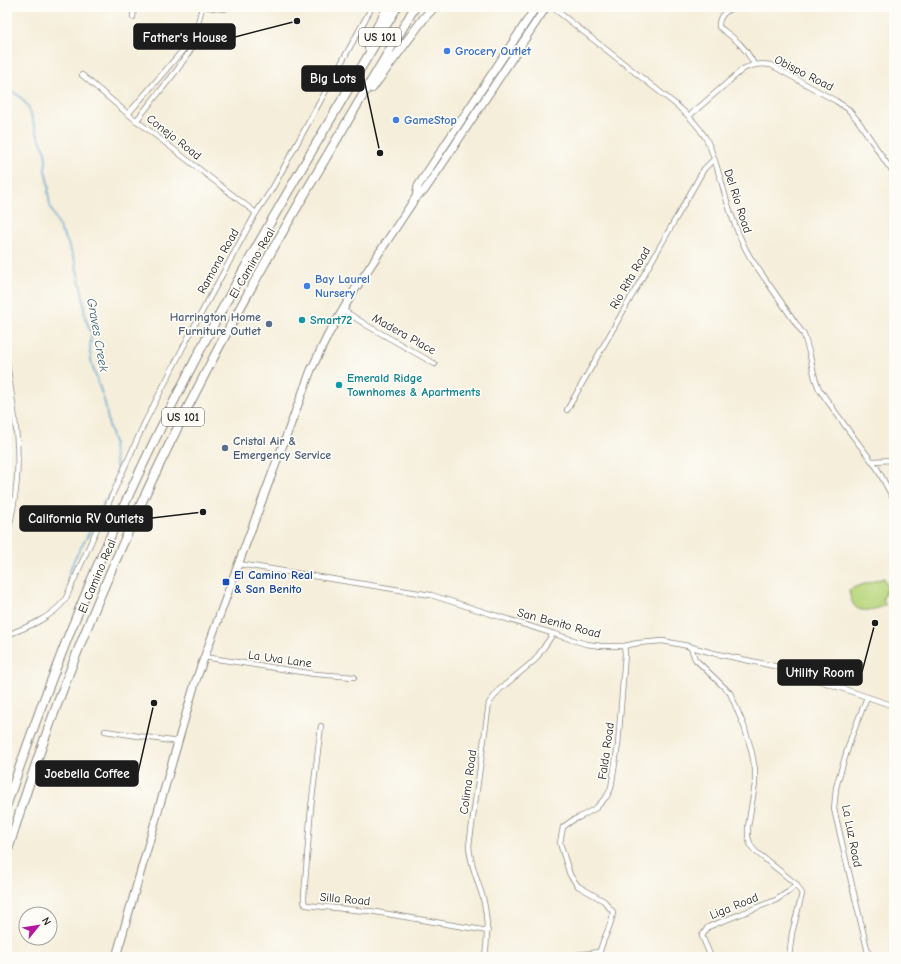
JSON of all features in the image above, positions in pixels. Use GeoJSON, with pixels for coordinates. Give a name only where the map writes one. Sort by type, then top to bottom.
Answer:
{"type":"FeatureCollection","features":[{"type":"Feature","properties":{"kind":"highway"},"geometry":{"type":"LineString","coordinates":[[362,67],[374,33],[388,7]]}},
{"type":"Feature","properties":{"kind":"highway","name":"El Camino Real"},"geometry":{"type":"LineString","coordinates":[[7,804],[33,729],[82,603],[119,516],[150,450],[232,291],[397,7]]}},
{"type":"Feature","properties":{"kind":"highway","name":"El Camino Real"},"geometry":{"type":"LineString","coordinates":[[7,853],[44,743],[73,665],[101,595],[160,463],[243,303],[415,7]]}},
{"type":"Feature","properties":{"kind":"highway"},"geometry":{"type":"LineString","coordinates":[[350,118],[424,18],[434,7]]}},
{"type":"Feature","properties":{"kind":"main road"},"geometry":{"type":"LineString","coordinates":[[416,198],[418,186],[536,7]]}},
{"type":"Feature","properties":{"kind":"main road"},"geometry":{"type":"LineString","coordinates":[[116,957],[204,657],[311,370],[328,335],[343,310],[416,198],[424,191],[550,7]]}},
{"type":"Feature","properties":{"kind":"street"},"geometry":{"type":"LineString","coordinates":[[133,17],[134,7]]}},
{"type":"Feature","properties":{"kind":"street"},"geometry":{"type":"LineString","coordinates":[[136,121],[177,70],[192,48],[202,7]]}},
{"type":"Feature","properties":{"kind":"street"},"geometry":{"type":"LineString","coordinates":[[208,7],[224,9],[228,7]]}},
{"type":"Feature","properties":{"kind":"street","name":"Ramona Road"},"geometry":{"type":"LineString","coordinates":[[7,635],[24,629],[54,612],[65,600],[145,422],[192,330],[256,213],[272,189],[372,7]]}},
{"type":"Feature","properties":{"kind":"street","name":"Del Rio Road"},"geometry":{"type":"LineString","coordinates":[[550,7],[689,116],[705,136],[714,159],[732,221],[743,244],[750,257],[804,335],[813,371],[820,389],[849,431],[873,461],[894,500]]}},
{"type":"Feature","properties":{"kind":"street"},"geometry":{"type":"LineString","coordinates":[[689,116],[739,72],[754,64],[739,42],[719,27],[718,22],[721,16],[734,7]]}},
{"type":"Feature","properties":{"kind":"street"},"geometry":{"type":"LineString","coordinates":[[128,114],[196,34]]}},
{"type":"Feature","properties":{"kind":"street","name":"Obispo Road"},"geometry":{"type":"LineString","coordinates":[[754,64],[765,64],[776,67],[843,105],[856,117],[889,167],[894,172]]}},
{"type":"Feature","properties":{"kind":"street","name":"Conejo Road"},"geometry":{"type":"LineString","coordinates":[[82,75],[136,121],[256,213]]}},
{"type":"Feature","properties":{"kind":"street","name":"Rio Rita Road"},"geometry":{"type":"LineString","coordinates":[[567,410],[704,169],[714,159]]}},
{"type":"Feature","properties":{"kind":"street","name":"Madera Place"},"geometry":{"type":"LineString","coordinates":[[343,310],[435,364]]}},
{"type":"Feature","properties":{"kind":"street"},"geometry":{"type":"LineString","coordinates":[[7,362],[15,419],[17,449],[17,478],[8,533]]}},
{"type":"Feature","properties":{"kind":"street"},"geometry":{"type":"LineString","coordinates":[[873,461],[894,460]]}},
{"type":"Feature","properties":{"kind":"street","name":"San Benito Road"},"geometry":{"type":"LineString","coordinates":[[239,564],[430,595],[586,644],[601,646],[624,646],[663,641],[688,646],[713,654],[778,667],[894,706]]}},
{"type":"Feature","properties":{"kind":"street","name":"Colima Road"},"geometry":{"type":"LineString","coordinates":[[485,957],[488,931],[483,899],[470,859],[470,846],[489,703],[500,689],[535,660],[553,634]]}},
{"type":"Feature","properties":{"kind":"street","name":"Falda Road"},"geometry":{"type":"LineString","coordinates":[[570,957],[576,955],[599,955],[612,920],[613,912],[604,901],[575,883],[570,875],[560,843],[563,827],[596,808],[607,796],[610,788],[618,745],[625,654],[624,646]]}},
{"type":"Feature","properties":{"kind":"street"},"geometry":{"type":"LineString","coordinates":[[688,646],[691,648],[695,659],[730,693],[744,726],[755,769],[748,827],[748,837],[751,846],[796,884],[802,894],[792,933],[789,957]]}},
{"type":"Feature","properties":{"kind":"street","name":"La Uva Lane"},"geometry":{"type":"LineString","coordinates":[[204,657],[315,674],[354,677]]}},
{"type":"Feature","properties":{"kind":"street","name":"La Luz Road"},"geometry":{"type":"LineString","coordinates":[[867,697],[851,738],[838,780],[834,809],[869,957]]}},
{"type":"Feature","properties":{"kind":"street","name":"Silla Road"},"geometry":{"type":"LineString","coordinates":[[321,726],[311,807],[304,896],[304,902],[306,905],[370,911],[488,931]]}},
{"type":"Feature","properties":{"kind":"street"},"geometry":{"type":"LineString","coordinates":[[105,731],[178,742]]}},
{"type":"Feature","properties":{"kind":"street","name":"Liga Road"},"geometry":{"type":"LineString","coordinates":[[711,957],[702,936],[708,927],[776,900],[788,892],[796,884]]}},
{"type":"Feature","properties":{"kind":"green space"},"geometry":{"type":"Polygon","coordinates":[[[884,578],[888,587],[883,598],[885,605],[869,610],[860,610],[854,606],[849,590],[884,578]]]}},
{"type":"Feature","properties":{"kind":"waterway","name":"Graves Creek"},"geometry":{"type":"LineString","coordinates":[[7,88],[19,96],[28,106],[45,151],[45,170],[49,188],[50,206],[75,261],[83,296],[85,317],[91,333],[90,352],[92,365],[105,403],[109,427],[114,443],[113,447],[117,470],[117,480]]}},
{"type":"Feature","properties":{"kind":"waterway","name":"Graves Creek"},"geometry":{"type":"LineString","coordinates":[[70,586],[69,573],[74,560],[99,515],[104,502],[110,494]]}},
{"type":"Feature","properties":{"kind":"place","name":"Father's House"},"geometry":{"type":"Point","coordinates":[297,21]}},
{"type":"Feature","properties":{"kind":"place","name":"Grocery Outlet"},"geometry":{"type":"Point","coordinates":[447,51]}},
{"type":"Feature","properties":{"kind":"place","name":"GameStop"},"geometry":{"type":"Point","coordinates":[396,120]}},
{"type":"Feature","properties":{"kind":"place","name":"Big Lots"},"geometry":{"type":"Point","coordinates":[380,153]}},
{"type":"Feature","properties":{"kind":"place","name":"Bay Laurel Nursery"},"geometry":{"type":"Point","coordinates":[307,286]}},
{"type":"Feature","properties":{"kind":"place","name":"Smart72"},"geometry":{"type":"Point","coordinates":[302,320]}},
{"type":"Feature","properties":{"kind":"place","name":"Harrington Home Furniture Outlet"},"geometry":{"type":"Point","coordinates":[269,324]}},
{"type":"Feature","properties":{"kind":"place","name":"Emerald Ridge Townhomes & Apartments"},"geometry":{"type":"Point","coordinates":[339,385]}},
{"type":"Feature","properties":{"kind":"place","name":"Cristal Air & Emergency Service"},"geometry":{"type":"Point","coordinates":[225,448]}},
{"type":"Feature","properties":{"kind":"place","name":"California RV Outlets"},"geometry":{"type":"Point","coordinates":[203,512]}},
{"type":"Feature","properties":{"kind":"place","name":"El Camino Real & San Benito"},"geometry":{"type":"Point","coordinates":[226,582]}},
{"type":"Feature","properties":{"kind":"place","name":"Utility Room"},"geometry":{"type":"Point","coordinates":[875,623]}},
{"type":"Feature","properties":{"kind":"place","name":"Joebella Coffee"},"geometry":{"type":"Point","coordinates":[154,703]}}]}
